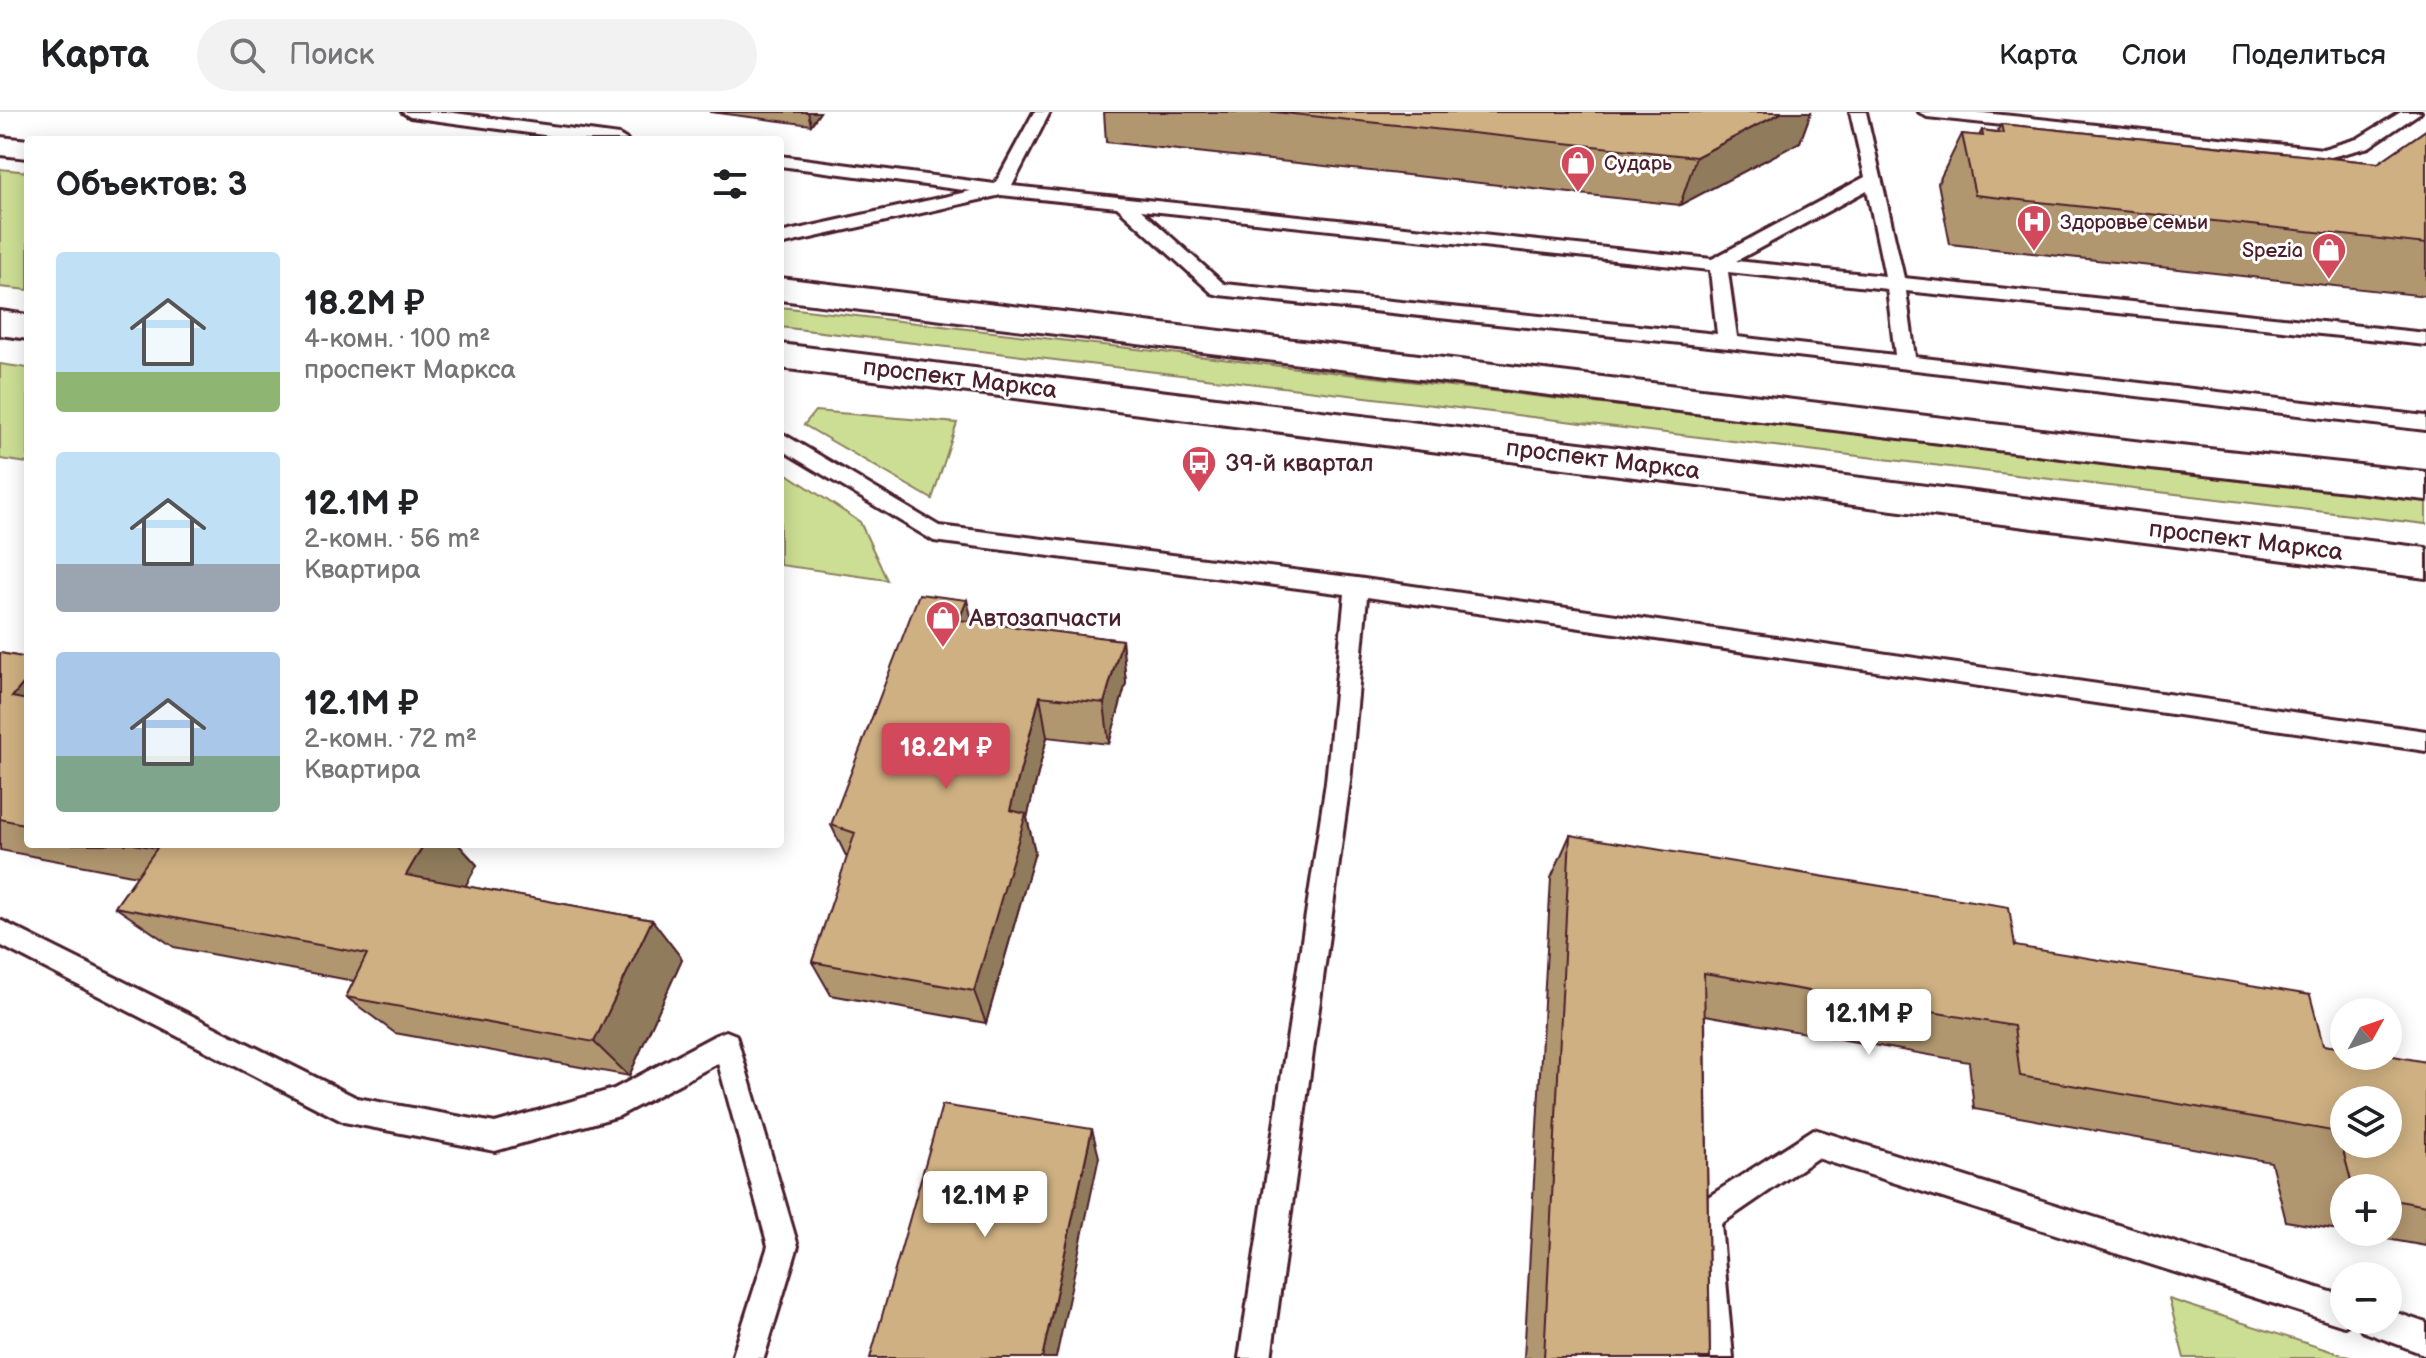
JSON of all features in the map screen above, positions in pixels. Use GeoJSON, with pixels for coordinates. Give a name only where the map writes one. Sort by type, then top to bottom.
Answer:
{"type":"FeatureCollection","features":[{"type":"Feature","properties":{"kind":"main road"},"geometry":{"type":"LineString","coordinates":[[0,146],[24,149]]}},
{"type":"Feature","properties":{"kind":"main road","name":"проспект Маркса"},"geometry":{"type":"LineString","coordinates":[[784,290],[1669,432],[2426,563]]}},
{"type":"Feature","properties":{"kind":"main road"},"geometry":{"type":"LineString","coordinates":[[0,323],[24,326]]}},
{"type":"Feature","properties":{"kind":"main road","name":"проспект Маркса"},"geometry":{"type":"LineString","coordinates":[[784,356],[1669,432],[2426,486]]}},
{"type":"Feature","properties":{"kind":"lane"},"geometry":{"type":"LineString","coordinates":[[410,112],[589,136]]}},
{"type":"Feature","properties":{"kind":"lane"},"geometry":{"type":"LineString","coordinates":[[784,238],[1001,190],[1042,112]]}},
{"type":"Feature","properties":{"kind":"lane"},"geometry":{"type":"LineString","coordinates":[[1858,112],[1895,281],[1906,363]]}},
{"type":"Feature","properties":{"kind":"lane"},"geometry":{"type":"LineString","coordinates":[[1927,112],[2323,154],[2363,143],[2413,112]]}},
{"type":"Feature","properties":{"kind":"lane"},"geometry":{"type":"LineString","coordinates":[[784,162],[1001,190],[1895,281],[2426,339]]}},
{"type":"Feature","properties":{"kind":"lane"},"geometry":{"type":"LineString","coordinates":[[1718,263],[1874,179]]}},
{"type":"Feature","properties":{"kind":"lane"},"geometry":{"type":"LineString","coordinates":[[1121,202],[1219,289],[1728,342],[2426,423]]}},
{"type":"Feature","properties":{"kind":"lane"},"geometry":{"type":"LineString","coordinates":[[1718,263],[1728,342]]}},
{"type":"Feature","properties":{"kind":"lane"},"geometry":{"type":"LineString","coordinates":[[784,441],[934,533],[1357,587],[2426,741]]}},
{"type":"Feature","properties":{"kind":"lane"},"geometry":{"type":"LineString","coordinates":[[1255,1358],[1338,782],[1351,674],[1357,587]]}},
{"type":"Feature","properties":{"kind":"lane"},"geometry":{"type":"LineString","coordinates":[[0,932],[354,1112],[495,1137],[619,1102],[726,1044],[783,1246],[748,1358]]}},
{"type":"Feature","properties":{"kind":"lane"},"geometry":{"type":"LineString","coordinates":[[1717,1358],[1705,1217],[1814,1143],[2330,1307]]}},
{"type":"Feature","properties":{"kind":"lane"},"geometry":{"type":"LineString","coordinates":[[2402,1330],[2426,1339]]}},
{"type":"Feature","properties":{"kind":"green space"},"geometry":{"type":"Polygon","coordinates":[[[0,169],[24,172],[24,290],[0,287],[0,169]]]}},
{"type":"Feature","properties":{"kind":"green space"},"geometry":{"type":"Polygon","coordinates":[[[784,307],[2426,501],[2426,524],[784,327],[784,307]]]}},
{"type":"Feature","properties":{"kind":"green space"},"geometry":{"type":"Polygon","coordinates":[[[0,364],[24,367],[24,462],[0,459],[0,364]]]}},
{"type":"Feature","properties":{"kind":"green space"},"geometry":{"type":"Polygon","coordinates":[[[815,411],[957,423],[932,499],[804,425],[815,411]]]}},
{"type":"Feature","properties":{"kind":"green space"},"geometry":{"type":"Polygon","coordinates":[[[784,472],[860,522],[887,580],[784,566],[784,472]]]}},
{"type":"Feature","properties":{"kind":"green space"},"geometry":{"type":"Polygon","coordinates":[[[2169,1299],[2352,1358],[2184,1358],[2169,1299]]]}},
{"type":"Feature","properties":{"kind":"building"},"geometry":{"type":"Polygon","coordinates":[[[1274,112],[1783,112],[1696,157],[1274,112]]]}},
{"type":"Feature","properties":{"kind":"building"},"geometry":{"type":"Polygon","coordinates":[[[2001,124],[2378,163],[2426,130],[2426,244],[1975,195],[1962,134],[1983,136],[1982,130],[2003,133],[2001,124]]]}},
{"type":"Feature","properties":{"kind":"building"},"geometry":{"type":"Polygon","coordinates":[[[919,594],[967,600],[959,620],[1122,640],[1104,703],[1040,696],[1010,810],[1026,814],[974,991],[812,962],[855,833],[831,825],[919,594]]]}},
{"type":"Feature","properties":{"kind":"building"},"geometry":{"type":"Polygon","coordinates":[[[0,653],[24,657],[24,683],[12,697],[24,699],[24,824],[0,819],[0,653]]]}},
{"type":"Feature","properties":{"kind":"building"},"geometry":{"type":"Polygon","coordinates":[[[1570,835],[2009,907],[2015,946],[2310,995],[2323,1045],[2330,1046],[2330,1070],[2402,1070],[2402,1058],[2426,1062],[2426,1206],[2402,1202],[2402,1174],[2349,1174],[2345,1158],[2402,1158],[2402,1086],[2330,1086],[2330,1131],[2020,1076],[2014,1026],[1704,973],[1710,1358],[1544,1358],[1570,835]]]}},
{"type":"Feature","properties":{"kind":"building"},"geometry":{"type":"Polygon","coordinates":[[[157,848],[422,848],[406,875],[652,920],[594,1042],[346,997],[367,954],[115,907],[157,848]]]}},
{"type":"Feature","properties":{"kind":"building"},"geometry":{"type":"Polygon","coordinates":[[[942,1105],[1092,1129],[1042,1358],[870,1358],[942,1105]]]}},
{"type":"Feature","properties":{"kind":"place","name":"Сударь"},"geometry":{"type":"Point","coordinates":[1578,194]}},
{"type":"Feature","properties":{"kind":"place","name":"Здоровье семьи"},"geometry":{"type":"Point","coordinates":[2034,253]}},
{"type":"Feature","properties":{"kind":"place","name":"Spezia"},"geometry":{"type":"Point","coordinates":[2329,281]}},
{"type":"Feature","properties":{"kind":"place","name":"39-й квартал"},"geometry":{"type":"Point","coordinates":[1199,494]}},
{"type":"Feature","properties":{"kind":"place","name":"Автозапчасти"},"geometry":{"type":"Point","coordinates":[943,649]}}]}
